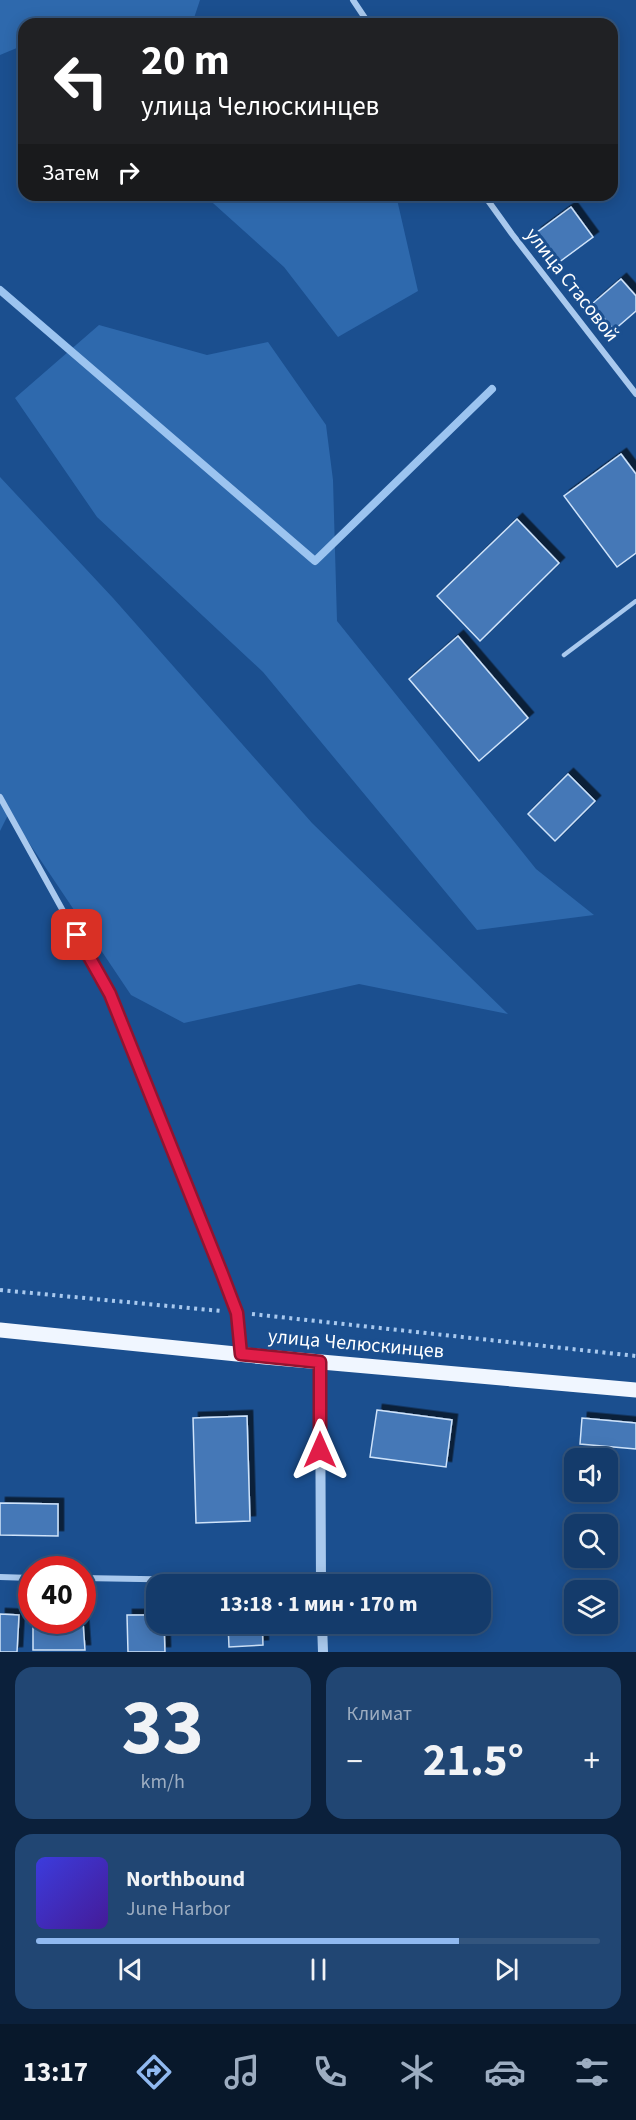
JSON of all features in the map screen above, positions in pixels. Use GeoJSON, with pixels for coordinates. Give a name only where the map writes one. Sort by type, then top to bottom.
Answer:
{"type":"FeatureCollection","features":[{"type":"Feature","properties":{"kind":"main road","name":"улица Челюскинцев"},"geometry":{"type":"LineString","coordinates":[[0,1330],[320,1362],[636,1390]]}},
{"type":"Feature","properties":{"kind":"street"},"geometry":{"type":"LineString","coordinates":[[353,0],[365,18]]}},
{"type":"Feature","properties":{"kind":"street","name":"улица Стасовой"},"geometry":{"type":"LineString","coordinates":[[488,201],[636,394]]}},
{"type":"Feature","properties":{"kind":"street"},"geometry":{"type":"LineString","coordinates":[[0,797],[110,994],[237,1313],[241,1354]]}},
{"type":"Feature","properties":{"kind":"street"},"geometry":{"type":"LineString","coordinates":[[320,1362],[321,1574]]}},
{"type":"Feature","properties":{"kind":"street"},"geometry":{"type":"LineString","coordinates":[[0,1577],[18,1578]]}},
{"type":"Feature","properties":{"kind":"street"},"geometry":{"type":"LineString","coordinates":[[96,1578],[146,1579]]}},
{"type":"Feature","properties":{"kind":"street"},"geometry":{"type":"LineString","coordinates":[[322,1634],[323,1652]]}},
{"type":"Feature","properties":{"kind":"lane"},"geometry":{"type":"LineString","coordinates":[[564,655],[636,601]]}},
{"type":"Feature","properties":{"kind":"path"},"geometry":{"type":"LineString","coordinates":[[0,1290],[636,1356]]}},
{"type":"Feature","properties":{"kind":"shaded area"},"geometry":{"type":"Polygon","coordinates":[[[0,0],[200,0],[194,18],[18,18],[18,48],[0,55],[0,0]]]}},
{"type":"Feature","properties":{"kind":"shaded area"},"geometry":{"type":"Polygon","coordinates":[[[211,201],[397,201],[418,291],[338,337],[284,267],[211,201]]]}},
{"type":"Feature","properties":{"kind":"shaded area"},"geometry":{"type":"Polygon","coordinates":[[[99,325],[207,355],[268,342],[326,425],[333,480],[337,621],[536,869],[594,915],[477,930],[263,672],[97,517],[15,398],[99,325]]]}},
{"type":"Feature","properties":{"kind":"shaded area"},"geometry":{"type":"Polygon","coordinates":[[[0,477],[113,598],[312,823],[508,1014],[359,984],[184,1023],[131,995],[9,813],[0,831],[0,477]]]}},
{"type":"Feature","properties":{"kind":"building"},"geometry":{"type":"Polygon","coordinates":[[[571,207],[593,237],[558,263],[536,233],[571,207]]]}},
{"type":"Feature","properties":{"kind":"building"},"geometry":{"type":"Polygon","coordinates":[[[621,279],[636,296],[636,311],[614,330],[592,304],[621,279]]]}},
{"type":"Feature","properties":{"kind":"building"},"geometry":{"type":"Polygon","coordinates":[[[621,454],[636,474],[636,553],[617,567],[564,496],[621,454]]]}},
{"type":"Feature","properties":{"kind":"building"},"geometry":{"type":"Polygon","coordinates":[[[517,519],[559,563],[480,641],[437,596],[517,519]]]}},
{"type":"Feature","properties":{"kind":"building"},"geometry":{"type":"Polygon","coordinates":[[[458,636],[528,718],[479,761],[409,679],[458,636]]]}},
{"type":"Feature","properties":{"kind":"building"},"geometry":{"type":"Polygon","coordinates":[[[568,774],[595,801],[555,841],[528,814],[568,774]]]}},
{"type":"Feature","properties":{"kind":"building"},"geometry":{"type":"Polygon","coordinates":[[[377,1410],[452,1420],[446,1467],[370,1457],[377,1410]]]}},
{"type":"Feature","properties":{"kind":"building"},"geometry":{"type":"Polygon","coordinates":[[[247,1416],[250,1521],[196,1523],[193,1418],[247,1416]]]}},
{"type":"Feature","properties":{"kind":"building"},"geometry":{"type":"Polygon","coordinates":[[[582,1418],[636,1423],[636,1449],[580,1444],[582,1418]]]}},
{"type":"Feature","properties":{"kind":"building"},"geometry":{"type":"Polygon","coordinates":[[[0,1503],[58,1504],[58,1536],[0,1535],[0,1503]]]}},
{"type":"Feature","properties":{"kind":"building"},"geometry":{"type":"Polygon","coordinates":[[[0,1614],[18,1615],[17,1652],[0,1652],[0,1614]]]}},
{"type":"Feature","properties":{"kind":"building"},"geometry":{"type":"Polygon","coordinates":[[[127,1615],[146,1615],[146,1634],[164,1634],[165,1652],[128,1652],[127,1615]]]}},
{"type":"Feature","properties":{"kind":"building"},"geometry":{"type":"Polygon","coordinates":[[[33,1634],[84,1634],[85,1650],[33,1650],[33,1634]]]}},
{"type":"Feature","properties":{"kind":"building"},"geometry":{"type":"Polygon","coordinates":[[[228,1634],[262,1634],[263,1645],[229,1647],[228,1634]]]}},
{"type":"Feature","properties":{"kind":"waterway"},"geometry":{"type":"LineString","coordinates":[[0,290],[315,561],[492,389]]}},
{"type":"Feature","properties":{"kind":"route"},"geometry":{"type":"LineString","coordinates":[[77,935],[110,994],[221,1271],[237,1313],[241,1354],[320,1362],[320,1450]]}}]}
